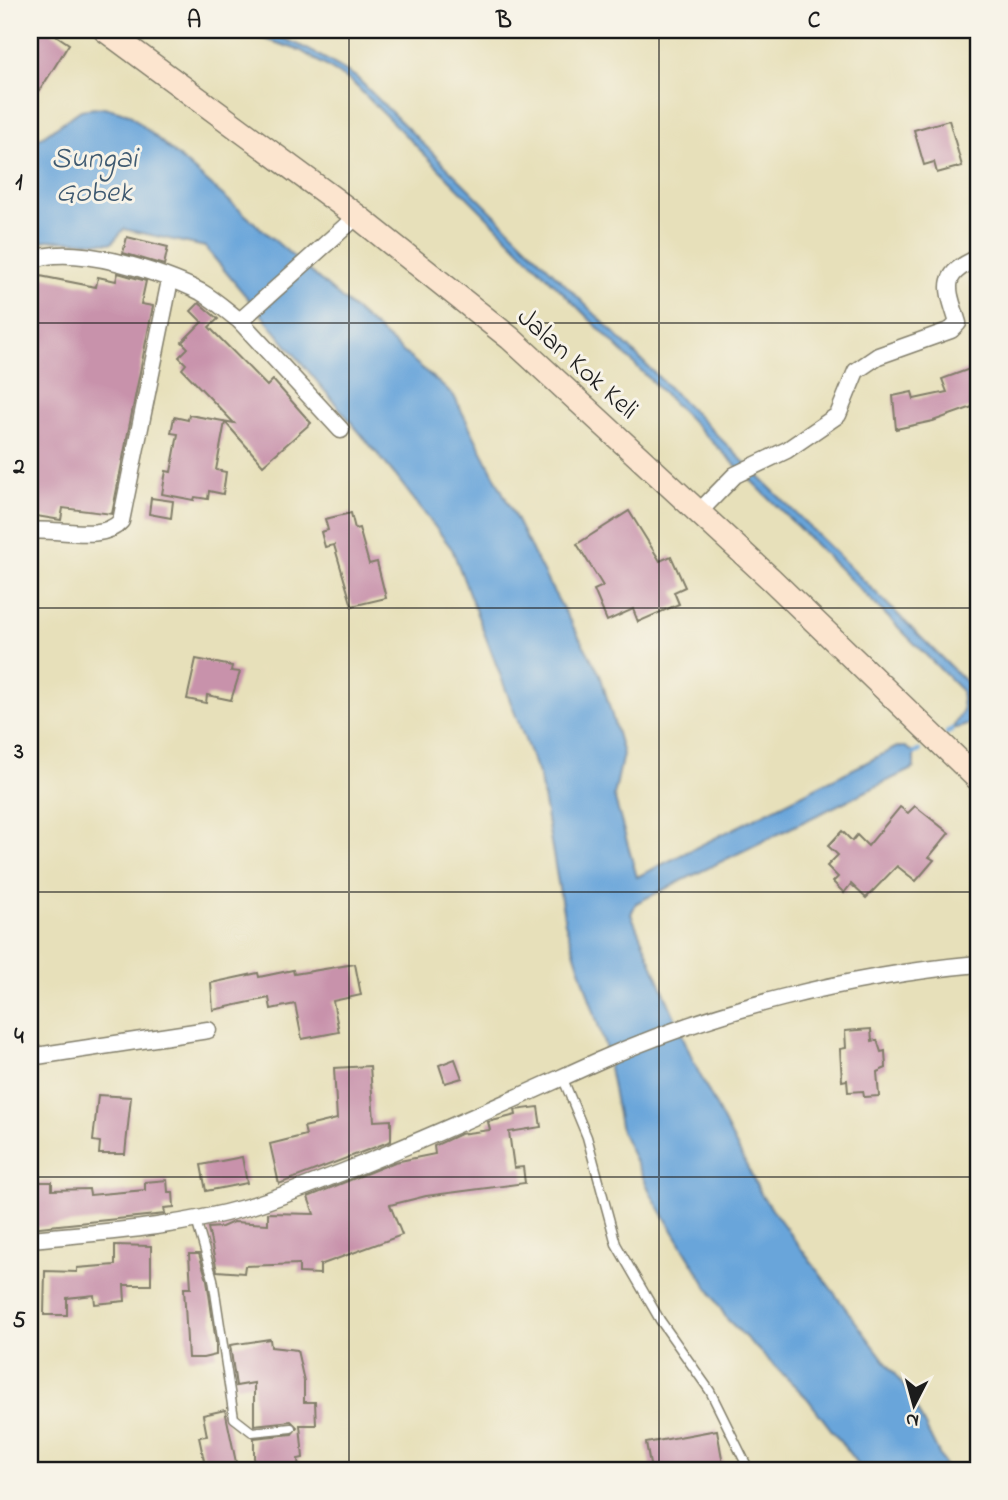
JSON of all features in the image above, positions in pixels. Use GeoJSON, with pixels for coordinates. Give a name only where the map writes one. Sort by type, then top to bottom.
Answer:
{"type":"FeatureCollection","features":[{"type":"Feature","properties":{"kind":"street","name":"Jalan Kok Keli"},"geometry":{"type":"LineString","coordinates":[[105,30],[357,216],[510,338],[697,514],[772,580],[978,779]]}},
{"type":"Feature","properties":{"kind":"street"},"geometry":{"type":"LineString","coordinates":[[240,321],[357,216]]}},
{"type":"Feature","properties":{"kind":"street"},"geometry":{"type":"LineString","coordinates":[[30,261],[48,254],[78,256],[170,280],[204,294],[240,321],[341,430]]}},
{"type":"Feature","properties":{"kind":"street"},"geometry":{"type":"LineString","coordinates":[[697,514],[735,475],[805,440],[838,415],[856,372],[878,356],[951,330],[958,323],[947,288],[950,275],[960,266],[978,258]]}},
{"type":"Feature","properties":{"kind":"street"},"geometry":{"type":"LineString","coordinates":[[30,531],[100,531],[116,527],[121,522],[170,280]]}},
{"type":"Feature","properties":{"kind":"street"},"geometry":{"type":"LineString","coordinates":[[30,1239],[197,1220],[242,1209],[303,1188],[563,1079],[597,1062],[713,1019],[816,989],[904,972],[978,964]]}},
{"type":"Feature","properties":{"kind":"street"},"geometry":{"type":"LineString","coordinates":[[30,1057],[208,1030]]}},
{"type":"Feature","properties":{"kind":"lane"},"geometry":{"type":"LineString","coordinates":[[563,1079],[587,1138],[616,1244],[653,1310],[710,1391],[749,1470]]}},
{"type":"Feature","properties":{"kind":"lane"},"geometry":{"type":"LineString","coordinates":[[197,1220],[213,1279],[234,1418],[252,1432],[291,1428]]}},
{"type":"Feature","properties":{"kind":"water"},"geometry":{"type":"Polygon","coordinates":[[[237,30],[254,31],[285,39],[314,52],[356,77],[978,694],[977,715],[972,723],[952,729],[963,710],[961,690],[352,82],[301,51],[237,30]]]}},
{"type":"Feature","properties":{"kind":"water","name":"Sungai Gobek"},"geometry":{"type":"Polygon","coordinates":[[[104,107],[129,114],[454,396],[548,582],[600,674],[623,754],[614,796],[637,877],[897,747],[905,747],[914,753],[914,768],[636,903],[631,914],[695,1065],[762,1196],[908,1392],[947,1470],[862,1470],[807,1398],[727,1319],[653,1198],[621,1131],[605,1046],[565,923],[540,779],[452,549],[395,475],[205,247],[124,229],[112,243],[48,240],[30,245],[30,145],[81,110],[104,107]]]}},
{"type":"Feature","properties":{"kind":"building"},"geometry":{"type":"Polygon","coordinates":[[[30,30],[48,30],[69,44],[40,90],[30,83],[30,30]]]}},
{"type":"Feature","properties":{"kind":"building"},"geometry":{"type":"Polygon","coordinates":[[[949,120],[962,166],[937,173],[934,162],[924,165],[914,130],[949,120]]]}},
{"type":"Feature","properties":{"kind":"building"},"geometry":{"type":"Polygon","coordinates":[[[127,237],[168,247],[164,265],[123,253],[127,237]]]}},
{"type":"Feature","properties":{"kind":"building"},"geometry":{"type":"Polygon","coordinates":[[[118,273],[146,281],[141,304],[153,306],[112,514],[63,508],[61,520],[30,515],[30,294],[36,295],[40,276],[96,287],[98,277],[116,281],[118,273]]]}},
{"type":"Feature","properties":{"kind":"building"},"geometry":{"type":"Polygon","coordinates":[[[199,303],[218,319],[209,327],[267,386],[273,380],[311,423],[263,465],[225,422],[216,470],[226,472],[223,494],[209,491],[208,499],[195,497],[194,500],[162,494],[166,471],[171,472],[178,434],[171,433],[174,417],[188,420],[189,415],[234,423],[182,369],[186,364],[179,357],[188,348],[182,342],[202,322],[191,311],[199,303]]]}},
{"type":"Feature","properties":{"kind":"building"},"geometry":{"type":"Polygon","coordinates":[[[978,366],[978,405],[933,421],[896,429],[893,396],[912,392],[914,399],[947,392],[942,379],[978,366]]]}},
{"type":"Feature","properties":{"kind":"building"},"geometry":{"type":"Polygon","coordinates":[[[151,498],[173,501],[171,518],[149,514],[151,498]]]}},
{"type":"Feature","properties":{"kind":"building"},"geometry":{"type":"Polygon","coordinates":[[[629,511],[660,561],[671,556],[685,587],[674,592],[679,604],[638,622],[633,609],[607,621],[594,590],[603,586],[577,544],[629,511]]]}},
{"type":"Feature","properties":{"kind":"building"},"geometry":{"type":"Polygon","coordinates":[[[351,513],[355,529],[359,528],[369,564],[377,562],[386,598],[352,606],[334,545],[325,547],[321,532],[328,530],[325,519],[351,513]]]}},
{"type":"Feature","properties":{"kind":"building"},"geometry":{"type":"Polygon","coordinates":[[[196,659],[232,666],[231,671],[240,672],[231,700],[207,695],[206,703],[187,699],[196,659]]]}},
{"type":"Feature","properties":{"kind":"building"},"geometry":{"type":"Polygon","coordinates":[[[915,806],[949,833],[929,857],[934,860],[916,881],[897,866],[866,898],[851,884],[844,893],[833,882],[838,877],[827,866],[838,855],[828,846],[842,831],[852,841],[857,835],[868,846],[900,807],[908,813],[915,806]]]}},
{"type":"Feature","properties":{"kind":"building"},"geometry":{"type":"Polygon","coordinates":[[[355,964],[361,995],[333,1001],[339,1032],[302,1039],[295,1004],[271,1009],[269,998],[213,1010],[211,983],[258,973],[259,977],[293,970],[294,974],[355,964]]]}},
{"type":"Feature","properties":{"kind":"building"},"geometry":{"type":"Polygon","coordinates":[[[871,1029],[872,1041],[877,1040],[881,1052],[885,1051],[886,1068],[877,1072],[879,1096],[864,1097],[863,1091],[848,1092],[847,1080],[842,1081],[840,1049],[846,1048],[845,1031],[871,1029]]]}},
{"type":"Feature","properties":{"kind":"building"},"geometry":{"type":"Polygon","coordinates":[[[455,1059],[462,1078],[445,1083],[439,1065],[455,1059]]]}},
{"type":"Feature","properties":{"kind":"building"},"geometry":{"type":"Polygon","coordinates":[[[370,1066],[374,1121],[391,1120],[391,1141],[279,1184],[270,1144],[306,1135],[304,1127],[337,1119],[334,1068],[370,1066]]]}},
{"type":"Feature","properties":{"kind":"building"},"geometry":{"type":"Polygon","coordinates":[[[98,1095],[131,1097],[125,1154],[99,1154],[100,1142],[93,1141],[98,1095]]]}},
{"type":"Feature","properties":{"kind":"building"},"geometry":{"type":"Polygon","coordinates":[[[538,1107],[541,1127],[509,1132],[514,1168],[523,1167],[525,1183],[426,1196],[390,1205],[402,1235],[320,1265],[320,1274],[299,1273],[299,1264],[245,1266],[244,1273],[217,1271],[208,1228],[222,1227],[233,1222],[268,1224],[268,1213],[314,1214],[308,1197],[395,1162],[435,1154],[434,1146],[460,1134],[490,1130],[488,1122],[516,1115],[515,1110],[538,1107]]]}},
{"type":"Feature","properties":{"kind":"building"},"geometry":{"type":"Polygon","coordinates":[[[242,1157],[247,1183],[206,1191],[201,1165],[242,1157]]]}},
{"type":"Feature","properties":{"kind":"building"},"geometry":{"type":"Polygon","coordinates":[[[167,1180],[168,1192],[173,1192],[174,1207],[164,1208],[165,1214],[30,1228],[30,1182],[52,1182],[52,1190],[89,1189],[90,1195],[145,1190],[145,1182],[167,1180]]]}},
{"type":"Feature","properties":{"kind":"building"},"geometry":{"type":"Polygon","coordinates":[[[115,1245],[151,1246],[151,1285],[124,1285],[125,1301],[95,1304],[94,1295],[67,1298],[67,1315],[44,1315],[45,1271],[77,1272],[77,1268],[115,1265],[115,1245]]]}},
{"type":"Feature","properties":{"kind":"building"},"geometry":{"type":"Polygon","coordinates":[[[189,1254],[199,1254],[207,1280],[216,1342],[216,1355],[203,1358],[188,1358],[184,1288],[191,1288],[189,1254]]]}},
{"type":"Feature","properties":{"kind":"building"},"geometry":{"type":"Polygon","coordinates":[[[270,1339],[271,1347],[297,1350],[304,1381],[304,1402],[315,1402],[316,1425],[300,1425],[303,1458],[298,1459],[299,1470],[254,1470],[254,1438],[292,1434],[297,1427],[291,1421],[254,1425],[254,1383],[236,1386],[230,1345],[270,1339]]]}},
{"type":"Feature","properties":{"kind":"building"},"geometry":{"type":"Polygon","coordinates":[[[225,1410],[237,1467],[206,1470],[199,1437],[207,1436],[203,1415],[225,1410]]]}},
{"type":"Feature","properties":{"kind":"building"},"geometry":{"type":"Polygon","coordinates":[[[717,1430],[723,1464],[690,1470],[685,1467],[651,1470],[646,1443],[717,1430]]]}},
{"type":"Feature","properties":{"kind":"waterway"},"geometry":{"type":"LineString","coordinates":[[947,733],[952,729]]}},
{"type":"Feature","properties":{"kind":"waterway"},"geometry":{"type":"LineString","coordinates":[[914,753],[919,751]]}}]}
